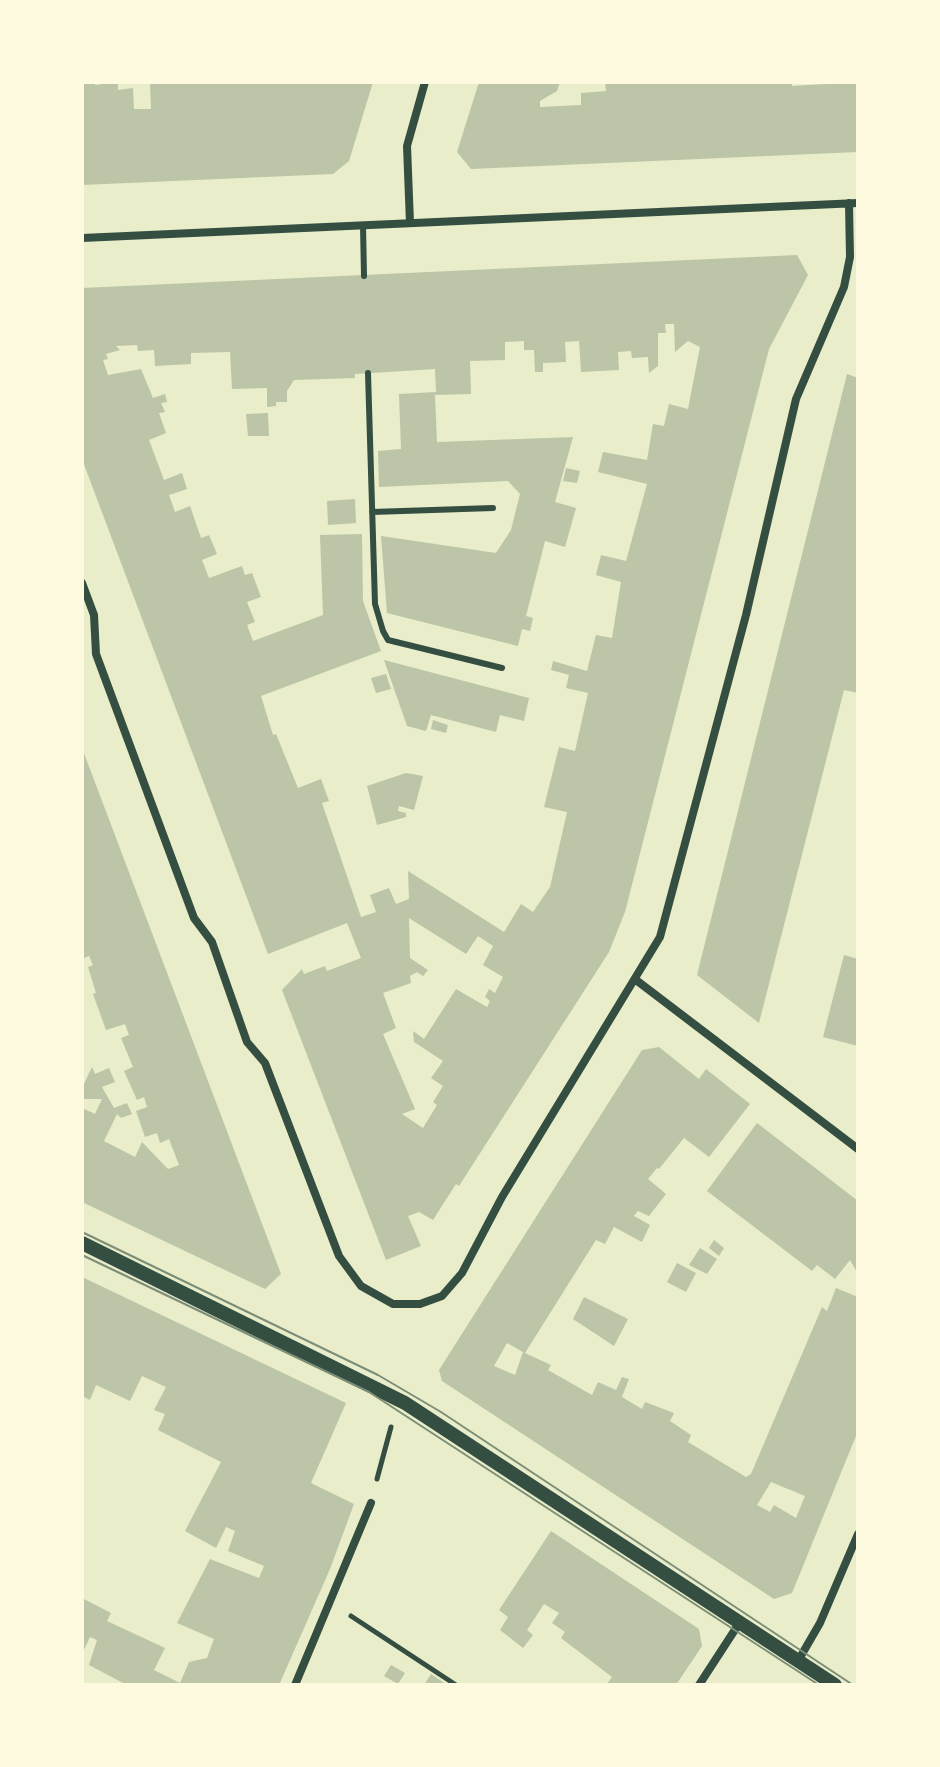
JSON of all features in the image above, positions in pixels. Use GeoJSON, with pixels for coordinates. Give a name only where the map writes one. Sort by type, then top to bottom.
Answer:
{"type":"FeatureCollection","features":[{"type":"Feature","properties":{"kind":"street"},"geometry":{"type":"LineString","coordinates":[[410,223],[407,146],[425,82]]}},
{"type":"Feature","properties":{"kind":"street"},"geometry":{"type":"LineString","coordinates":[[82,238],[854,203],[850,257],[844,287],[796,399],[746,615],[660,937],[502,1197],[462,1273],[442,1296],[420,1304],[393,1304],[361,1286],[339,1256],[265,1063],[247,1042],[212,942],[194,918],[188,904],[96,654],[94,615],[82,583]]}},
{"type":"Feature","properties":{"kind":"street"},"geometry":{"type":"LineString","coordinates":[[636,980],[858,1149]]}},
{"type":"Feature","properties":{"kind":"street"},"geometry":{"type":"LineString","coordinates":[[82,1243],[373,1384],[436,1422],[835,1685]]}},
{"type":"Feature","properties":{"kind":"street"},"geometry":{"type":"LineString","coordinates":[[295,1685],[371,1503]]}},
{"type":"Feature","properties":{"kind":"street"},"geometry":{"type":"LineString","coordinates":[[798,1661],[820,1623],[858,1534]]}},
{"type":"Feature","properties":{"kind":"street"},"geometry":{"type":"LineString","coordinates":[[699,1685],[740,1622]]}},
{"type":"Feature","properties":{"kind":"lane"},"geometry":{"type":"LineString","coordinates":[[363,225],[364,276]]}},
{"type":"Feature","properties":{"kind":"lane"},"geometry":{"type":"LineString","coordinates":[[368,373],[375,604],[388,640],[502,668]]}},
{"type":"Feature","properties":{"kind":"lane"},"geometry":{"type":"LineString","coordinates":[[372,512],[493,508]]}},
{"type":"Feature","properties":{"kind":"path"},"geometry":{"type":"LineString","coordinates":[[371,1503],[390,1429],[398,1416]]}},
{"type":"Feature","properties":{"kind":"path"},"geometry":{"type":"LineString","coordinates":[[330,1603],[456,1685]]}},
{"type":"Feature","properties":{"kind":"building"},"geometry":{"type":"Polygon","coordinates":[[[82,82],[95,82],[95,85],[118,82],[118,90],[133,88],[134,109],[151,109],[150,82],[373,82],[349,161],[333,174],[82,185],[82,82]]]}},
{"type":"Feature","properties":{"kind":"building"},"geometry":{"type":"Polygon","coordinates":[[[479,82],[560,82],[557,91],[540,101],[540,107],[581,105],[581,93],[606,91],[605,82],[792,82],[792,86],[858,82],[858,152],[471,169],[457,152],[479,82]]]}},
{"type":"Feature","properties":{"kind":"building"},"geometry":{"type":"Polygon","coordinates":[[[797,255],[808,275],[769,349],[625,912],[609,952],[459,1186],[456,1184],[433,1220],[419,1212],[408,1216],[421,1246],[386,1260],[282,990],[302,969],[304,974],[325,966],[327,971],[361,958],[347,923],[268,954],[82,459],[82,288],[797,255]],[[665,324],[666,333],[658,333],[658,366],[649,373],[648,357],[632,358],[631,351],[618,352],[619,370],[581,372],[579,341],[565,342],[566,362],[543,363],[543,372],[535,372],[534,350],[524,350],[524,341],[505,342],[505,360],[470,361],[471,394],[435,395],[437,442],[573,437],[555,502],[576,508],[565,547],[545,541],[526,616],[533,618],[530,631],[522,629],[518,646],[387,613],[381,536],[496,553],[511,530],[520,494],[508,481],[379,487],[378,451],[401,449],[399,394],[436,392],[435,369],[355,374],[355,378],[294,380],[287,391],[287,402],[276,402],[276,406],[267,407],[267,388],[232,389],[230,352],[191,353],[191,364],[155,366],[154,350],[138,351],[137,345],[116,346],[120,350],[106,354],[108,359],[103,360],[108,375],[141,369],[153,398],[165,394],[167,402],[161,403],[165,412],[159,413],[166,433],[149,440],[164,480],[182,473],[187,489],[169,495],[175,512],[190,506],[201,538],[209,535],[217,554],[202,560],[209,578],[242,566],[245,575],[252,573],[261,597],[247,602],[255,622],[247,625],[253,641],[323,615],[320,535],[362,534],[363,601],[381,651],[261,696],[273,735],[276,734],[298,788],[321,779],[329,801],[322,803],[361,917],[376,912],[370,895],[389,888],[396,904],[409,899],[408,871],[504,932],[521,904],[533,912],[550,887],[567,812],[544,807],[559,747],[575,751],[588,693],[566,688],[569,675],[551,670],[553,661],[587,671],[596,635],[612,638],[621,582],[596,575],[601,555],[626,561],[647,484],[598,472],[603,452],[647,460],[653,424],[664,426],[669,404],[688,409],[700,347],[688,341],[675,352],[674,324],[665,324]],[[409,918],[410,958],[428,970],[423,976],[417,972],[410,976],[411,983],[383,993],[396,1028],[383,1034],[415,1109],[402,1114],[423,1128],[437,1105],[433,1102],[443,1086],[431,1078],[443,1061],[414,1042],[413,1031],[424,1039],[456,989],[487,1007],[490,1001],[485,997],[489,989],[495,993],[503,977],[483,965],[493,946],[478,936],[466,954],[409,918]]]}},
{"type":"Feature","properties":{"kind":"building"},"geometry":{"type":"Polygon","coordinates":[[[847,374],[858,378],[858,693],[844,690],[759,1023],[697,975],[847,374]]]}},
{"type":"Feature","properties":{"kind":"building"},"geometry":{"type":"Polygon","coordinates":[[[268,413],[269,436],[248,436],[246,414],[268,413]]]}},
{"type":"Feature","properties":{"kind":"building"},"geometry":{"type":"Polygon","coordinates":[[[566,468],[580,471],[577,483],[563,481],[566,468]]]}},
{"type":"Feature","properties":{"kind":"building"},"geometry":{"type":"Polygon","coordinates":[[[355,499],[356,523],[328,525],[327,501],[355,499]]]}},
{"type":"Feature","properties":{"kind":"building"},"geometry":{"type":"Polygon","coordinates":[[[384,660],[529,698],[524,721],[500,715],[496,732],[431,715],[426,731],[407,726],[384,660]]]}},
{"type":"Feature","properties":{"kind":"building"},"geometry":{"type":"Polygon","coordinates":[[[386,674],[391,689],[376,693],[371,678],[386,674]]]}},
{"type":"Feature","properties":{"kind":"building"},"geometry":{"type":"Polygon","coordinates":[[[433,720],[448,725],[446,733],[431,729],[433,720]]]}},
{"type":"Feature","properties":{"kind":"building"},"geometry":{"type":"Polygon","coordinates":[[[82,748],[281,1274],[265,1289],[82,1202],[82,1108],[95,1114],[102,1099],[82,1099],[82,1088],[92,1067],[95,1074],[109,1068],[115,1082],[102,1087],[114,1108],[127,1103],[132,1114],[121,1118],[117,1114],[104,1141],[135,1157],[142,1142],[168,1169],[179,1165],[169,1139],[160,1143],[157,1133],[145,1137],[136,1111],[147,1107],[144,1097],[137,1100],[124,1071],[133,1067],[121,1038],[129,1035],[125,1024],[106,1030],[93,994],[96,993],[88,967],[93,965],[89,956],[82,959],[82,748]]]}},
{"type":"Feature","properties":{"kind":"building"},"geometry":{"type":"Polygon","coordinates":[[[406,773],[423,776],[414,810],[399,806],[398,811],[406,813],[406,817],[377,825],[367,786],[406,773]]]}},
{"type":"Feature","properties":{"kind":"building"},"geometry":{"type":"Polygon","coordinates":[[[844,955],[858,959],[858,1046],[823,1037],[844,955]]]}},
{"type":"Feature","properties":{"kind":"building"},"geometry":{"type":"Polygon","coordinates":[[[659,1047],[699,1079],[706,1069],[750,1104],[709,1157],[684,1138],[648,1179],[666,1194],[649,1216],[638,1211],[634,1216],[650,1225],[642,1242],[614,1227],[605,1244],[596,1240],[525,1353],[551,1365],[548,1370],[592,1395],[598,1382],[616,1390],[622,1377],[629,1379],[622,1397],[642,1409],[645,1402],[674,1413],[670,1421],[691,1435],[688,1442],[746,1477],[751,1474],[822,1307],[827,1311],[836,1288],[858,1297],[858,1431],[792,1593],[774,1599],[442,1381],[439,1370],[642,1050],[659,1047]],[[507,1343],[494,1366],[515,1375],[523,1352],[507,1343]],[[771,1482],[757,1505],[770,1512],[774,1505],[796,1518],[805,1496],[771,1482]]]}},
{"type":"Feature","properties":{"kind":"building"},"geometry":{"type":"Polygon","coordinates":[[[757,1123],[858,1201],[858,1274],[850,1260],[835,1279],[817,1265],[812,1271],[707,1191],[757,1123]]]}},
{"type":"Feature","properties":{"kind":"building"},"geometry":{"type":"Polygon","coordinates":[[[714,1240],[724,1248],[719,1256],[709,1248],[714,1240]]]}},
{"type":"Feature","properties":{"kind":"building"},"geometry":{"type":"Polygon","coordinates":[[[700,1248],[717,1259],[707,1274],[689,1265],[700,1248]]]}},
{"type":"Feature","properties":{"kind":"building"},"geometry":{"type":"Polygon","coordinates":[[[677,1263],[696,1273],[686,1292],[667,1282],[677,1263]]]}},
{"type":"Feature","properties":{"kind":"building"},"geometry":{"type":"Polygon","coordinates":[[[82,1277],[346,1403],[311,1483],[354,1504],[330,1569],[279,1685],[127,1685],[89,1665],[97,1640],[90,1637],[82,1654],[82,1598],[111,1613],[107,1621],[165,1648],[154,1670],[180,1683],[189,1662],[207,1658],[214,1639],[177,1623],[210,1559],[259,1578],[264,1566],[228,1551],[235,1531],[226,1527],[216,1548],[185,1531],[221,1462],[158,1430],[165,1414],[154,1410],[166,1387],[142,1376],[130,1401],[96,1385],[90,1400],[82,1396],[82,1277]]]}},
{"type":"Feature","properties":{"kind":"building"},"geometry":{"type":"Polygon","coordinates":[[[584,1297],[628,1319],[614,1346],[573,1319],[584,1297]]]}},
{"type":"Feature","properties":{"kind":"building"},"geometry":{"type":"Polygon","coordinates":[[[551,1531],[699,1629],[702,1646],[676,1685],[606,1685],[612,1677],[561,1638],[565,1632],[552,1623],[559,1613],[544,1604],[527,1630],[533,1635],[523,1648],[500,1630],[508,1617],[499,1610],[551,1531]]]}},
{"type":"Feature","properties":{"kind":"building"},"geometry":{"type":"Polygon","coordinates":[[[391,1665],[405,1673],[398,1684],[384,1676],[391,1665]]]}},
{"type":"Feature","properties":{"kind":"building"},"geometry":{"type":"Polygon","coordinates":[[[431,1674],[447,1685],[424,1685],[431,1674]]]}},
{"type":"Feature","properties":{"kind":"tram line"},"geometry":{"type":"LineString","coordinates":[[82,1232],[378,1375],[441,1412],[853,1685]]}},
{"type":"Feature","properties":{"kind":"tram line"},"geometry":{"type":"LineString","coordinates":[[82,1255],[369,1392],[819,1685]]}}]}
